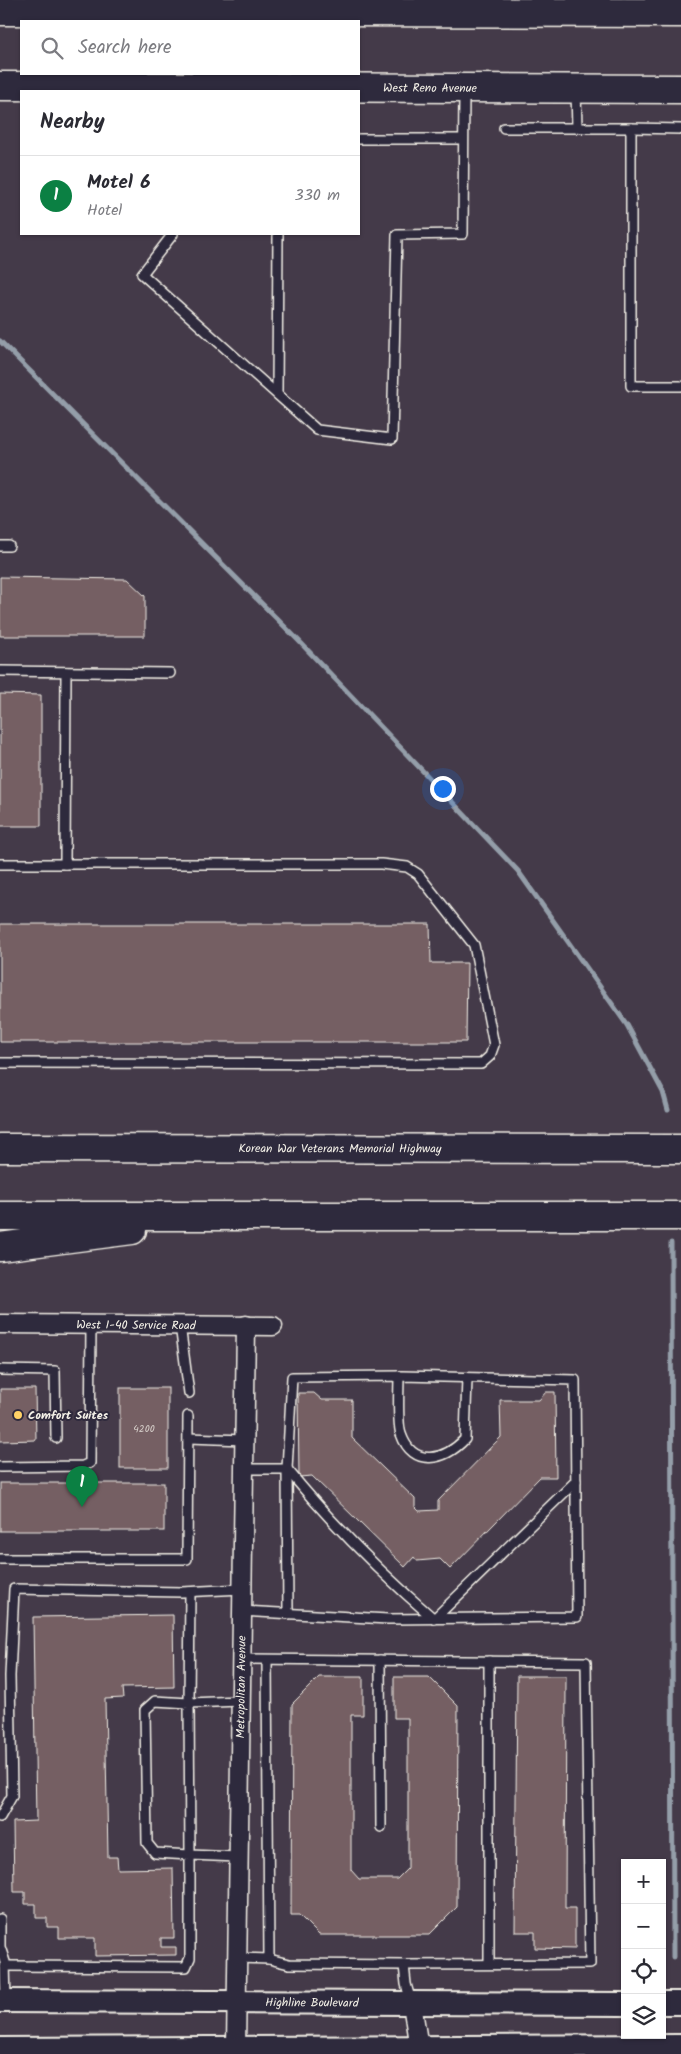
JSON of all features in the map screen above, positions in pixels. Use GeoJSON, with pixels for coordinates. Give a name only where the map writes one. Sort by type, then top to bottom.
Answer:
{"type":"FeatureCollection","features":[{"type":"Feature","properties":{"kind":"main road"},"geometry":{"type":"LineString","coordinates":[[0,11],[36,6],[231,11],[393,6],[613,6],[680,9]]}},
{"type":"Feature","properties":{"kind":"main road","name":"West Reno Avenue"},"geometry":{"type":"LineString","coordinates":[[0,86],[681,89]]}},
{"type":"Feature","properties":{"kind":"main road","name":"Korean War Veterans Memorial Highway"},"geometry":{"type":"LineString","coordinates":[[0,1148],[681,1149]]}},
{"type":"Feature","properties":{"kind":"main road"},"geometry":{"type":"LineString","coordinates":[[0,1216],[681,1216]]}},
{"type":"Feature","properties":{"kind":"main road"},"geometry":{"type":"LineString","coordinates":[[0,1247],[244,1216]]}},
{"type":"Feature","properties":{"kind":"street","name":"West I-40 Service Road"},"geometry":{"type":"LineString","coordinates":[[0,1324],[273,1326]]}},
{"type":"Feature","properties":{"kind":"street","name":"Metropolitan Avenue"},"geometry":{"type":"LineString","coordinates":[[236,2051],[246,1325]]}},
{"type":"Feature","properties":{"kind":"street","name":"Highline Boulevard"},"geometry":{"type":"LineString","coordinates":[[3,2001],[621,2004]]}},
{"type":"Feature","properties":{"kind":"street"},"geometry":{"type":"LineString","coordinates":[[666,2003],[681,2003]]}},
{"type":"Feature","properties":{"kind":"street"},"geometry":{"type":"LineString","coordinates":[[412,2004],[419,2051]]}},
{"type":"Feature","properties":{"kind":"street"},"geometry":{"type":"LineString","coordinates":[[0,2049],[39,2051],[419,2051],[681,2046]]}},
{"type":"Feature","properties":{"kind":"lane"},"geometry":{"type":"LineString","coordinates":[[172,235],[142,274],[317,430],[392,439],[397,235],[463,234],[464,87]]}},
{"type":"Feature","properties":{"kind":"lane"},"geometry":{"type":"LineString","coordinates":[[576,88],[577,128]]}},
{"type":"Feature","properties":{"kind":"lane"},"geometry":{"type":"LineString","coordinates":[[504,128],[681,128]]}},
{"type":"Feature","properties":{"kind":"lane"},"geometry":{"type":"LineString","coordinates":[[631,128],[632,386],[681,386]]}},
{"type":"Feature","properties":{"kind":"lane"},"geometry":{"type":"LineString","coordinates":[[360,139],[463,139]]}},
{"type":"Feature","properties":{"kind":"lane"},"geometry":{"type":"LineString","coordinates":[[277,394],[278,235]]}},
{"type":"Feature","properties":{"kind":"lane"},"geometry":{"type":"LineString","coordinates":[[0,671],[170,673]]}},
{"type":"Feature","properties":{"kind":"lane"},"geometry":{"type":"LineString","coordinates":[[65,864],[66,672]]}},
{"type":"Feature","properties":{"kind":"lane"},"geometry":{"type":"LineString","coordinates":[[0,864],[381,864],[407,867],[418,874],[474,945],[494,1040],[493,1051],[481,1064],[0,1064]]}},
{"type":"Feature","properties":{"kind":"lane"},"geometry":{"type":"LineString","coordinates":[[0,1466],[84,1466],[90,1463],[91,1324]]}},
{"type":"Feature","properties":{"kind":"lane"},"geometry":{"type":"LineString","coordinates":[[180,1325],[189,1393]]}},
{"type":"Feature","properties":{"kind":"lane"},"geometry":{"type":"LineString","coordinates":[[0,1370],[55,1371],[56,1438]]}},
{"type":"Feature","properties":{"kind":"lane"},"geometry":{"type":"LineString","coordinates":[[399,1376],[400,1433],[409,1449],[425,1457],[441,1457],[455,1449],[465,1439],[467,1378]]}},
{"type":"Feature","properties":{"kind":"lane"},"geometry":{"type":"LineString","coordinates":[[241,1611],[288,1614],[388,1619],[577,1617],[575,1380],[399,1376],[292,1377],[287,1469],[288,1614]]}},
{"type":"Feature","properties":{"kind":"lane"},"geometry":{"type":"LineString","coordinates":[[0,1559],[187,1559],[188,1416]]}},
{"type":"Feature","properties":{"kind":"lane"},"geometry":{"type":"LineString","coordinates":[[189,1438],[244,1440]]}},
{"type":"Feature","properties":{"kind":"lane"},"geometry":{"type":"LineString","coordinates":[[244,1469],[287,1469]]}},
{"type":"Feature","properties":{"kind":"lane"},"geometry":{"type":"LineString","coordinates":[[287,1469],[314,1502],[403,1592],[434,1618]]}},
{"type":"Feature","properties":{"kind":"lane"},"geometry":{"type":"LineString","coordinates":[[434,1618],[576,1482]]}},
{"type":"Feature","properties":{"kind":"lane"},"geometry":{"type":"LineString","coordinates":[[0,1817],[12,1796],[10,1676],[14,1589],[190,1592],[242,1589]]}},
{"type":"Feature","properties":{"kind":"lane"},"geometry":{"type":"LineString","coordinates":[[6,1966],[186,1967],[190,1958],[190,1592]]}},
{"type":"Feature","properties":{"kind":"lane"},"geometry":{"type":"LineString","coordinates":[[237,1958],[269,1958],[289,1964],[590,1964],[586,1662],[241,1659]]}},
{"type":"Feature","properties":{"kind":"lane"},"geometry":{"type":"LineString","coordinates":[[267,1660],[269,1958]]}},
{"type":"Feature","properties":{"kind":"lane"},"geometry":{"type":"LineString","coordinates":[[380,1660],[382,1827]]}},
{"type":"Feature","properties":{"kind":"lane"},"geometry":{"type":"LineString","coordinates":[[489,1661],[489,1964]]}},
{"type":"Feature","properties":{"kind":"lane"},"geometry":{"type":"LineString","coordinates":[[238,1857],[155,1853],[147,1843],[145,1710],[155,1701],[189,1704],[240,1701]]}},
{"type":"Feature","properties":{"kind":"lane"},"geometry":{"type":"LineString","coordinates":[[0,1919],[0,1947],[6,1966],[3,2001]]}},
{"type":"Feature","properties":{"kind":"lane"},"geometry":{"type":"LineString","coordinates":[[404,1965],[406,1984],[412,2004]]}},
{"type":"Feature","properties":{"kind":"building"},"geometry":{"type":"Polygon","coordinates":[[[0,577],[127,579],[145,596],[145,636],[0,636],[0,577]]]}},
{"type":"Feature","properties":{"kind":"building"},"geometry":{"type":"Polygon","coordinates":[[[0,694],[41,695],[41,826],[0,826],[0,694]]]}},
{"type":"Feature","properties":{"kind":"building"},"geometry":{"type":"Polygon","coordinates":[[[0,924],[430,924],[431,963],[467,963],[466,1042],[0,1042],[0,924]]]}},
{"type":"Feature","properties":{"kind":"building"},"geometry":{"type":"Polygon","coordinates":[[[120,1388],[168,1388],[168,1468],[120,1468],[120,1388]]]}},
{"type":"Feature","properties":{"kind":"building","name":"Comfort Suites"},"geometry":{"type":"Polygon","coordinates":[[[0,1389],[35,1389],[36,1440],[0,1441],[0,1389]]]}},
{"type":"Feature","properties":{"kind":"building"},"geometry":{"type":"Polygon","coordinates":[[[546,1392],[555,1392],[556,1477],[540,1477],[450,1569],[440,1559],[417,1561],[414,1557],[405,1567],[312,1476],[299,1477],[298,1393],[314,1393],[322,1400],[352,1400],[352,1438],[415,1499],[415,1507],[419,1511],[438,1510],[438,1501],[501,1437],[500,1400],[539,1400],[546,1392]]]}},
{"type":"Feature","properties":{"kind":"building"},"geometry":{"type":"Polygon","coordinates":[[[0,1483],[164,1483],[164,1531],[0,1531],[0,1483]]]}},
{"type":"Feature","properties":{"kind":"building"},"geometry":{"type":"Polygon","coordinates":[[[173,1615],[174,1687],[122,1688],[123,1698],[105,1699],[108,1857],[117,1857],[118,1869],[173,1868],[174,1938],[161,1938],[161,1947],[176,1947],[176,1955],[95,1956],[95,1938],[59,1938],[59,1927],[47,1927],[47,1918],[36,1918],[36,1904],[25,1904],[25,1892],[14,1892],[13,1822],[36,1821],[33,1617],[173,1615]]]}},
{"type":"Feature","properties":{"kind":"building"},"geometry":{"type":"Polygon","coordinates":[[[517,1676],[566,1676],[565,1908],[575,1908],[575,1949],[535,1948],[535,1932],[515,1932],[517,1676]]]}},
{"type":"Feature","properties":{"kind":"building"},"geometry":{"type":"Polygon","coordinates":[[[319,1677],[363,1677],[363,1715],[351,1715],[351,1870],[359,1879],[397,1879],[408,1868],[408,1718],[394,1718],[394,1677],[429,1677],[458,1706],[457,1907],[429,1935],[319,1935],[299,1915],[291,1915],[292,1704],[319,1677]]]}},
{"type":"Feature","properties":{"kind":"waterway"},"geometry":{"type":"LineString","coordinates":[[0,341],[298,640],[518,871],[627,1025],[663,1092],[668,1110]]}},
{"type":"Feature","properties":{"kind":"waterway"},"geometry":{"type":"LineString","coordinates":[[671,1243],[673,1957]]}},
{"type":"Feature","properties":{"kind":"place","name":"Comfort Suites"},"geometry":{"type":"Point","coordinates":[18,1415]}},
{"type":"Feature","properties":{"kind":"place","name":"Motel 6"},"geometry":{"type":"Point","coordinates":[82,1507]}}]}
